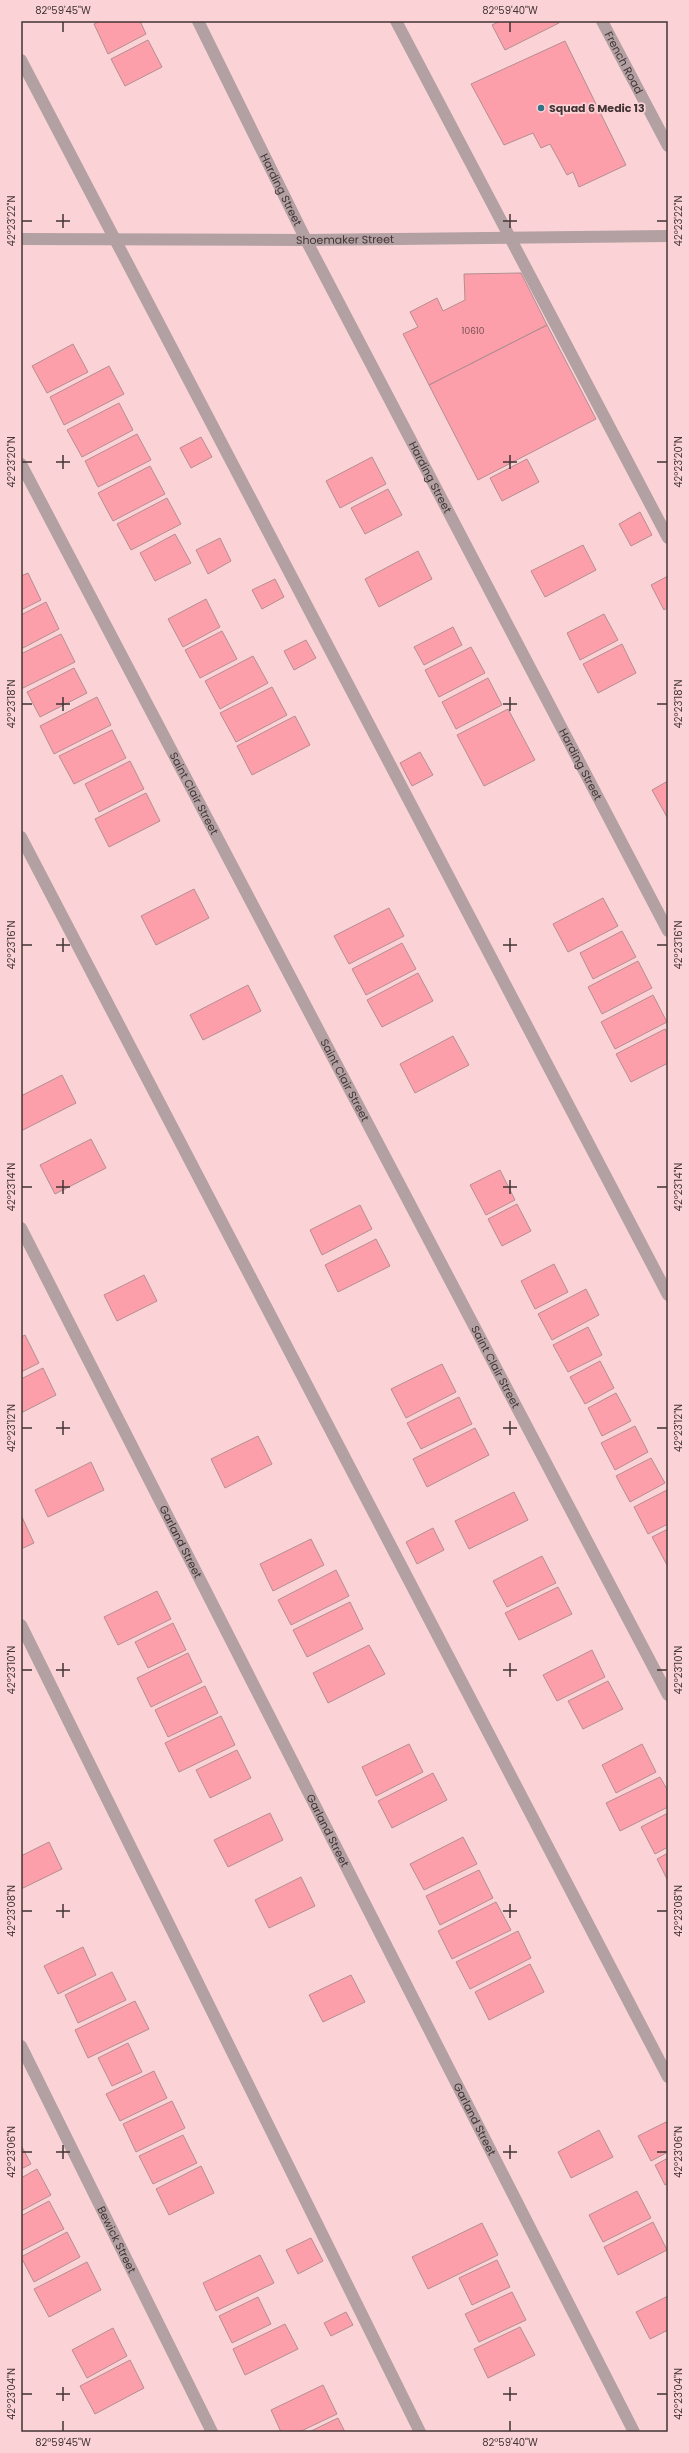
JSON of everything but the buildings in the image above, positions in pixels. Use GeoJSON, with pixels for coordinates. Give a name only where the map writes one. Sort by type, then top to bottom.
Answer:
{"type":"FeatureCollection","features":[{"type":"Feature","properties":{"kind":"street","name":"Harding Street"},"geometry":{"type":"LineString","coordinates":[[198,21],[306,240],[668,931]]}},
{"type":"Feature","properties":{"kind":"street"},"geometry":{"type":"LineString","coordinates":[[396,21],[512,238],[668,538]]}},
{"type":"Feature","properties":{"kind":"street","name":"French Road"},"geometry":{"type":"LineString","coordinates":[[602,21],[668,146]]}},
{"type":"Feature","properties":{"kind":"street"},"geometry":{"type":"LineString","coordinates":[[21,60],[668,1295]]}},
{"type":"Feature","properties":{"kind":"street","name":"Shoemaker Street"},"geometry":{"type":"LineString","coordinates":[[21,239],[306,240],[668,236]]}},
{"type":"Feature","properties":{"kind":"street","name":"Saint Clair Street"},"geometry":{"type":"LineString","coordinates":[[21,464],[668,1695]]}},
{"type":"Feature","properties":{"kind":"street"},"geometry":{"type":"LineString","coordinates":[[21,837],[668,2077]]}},
{"type":"Feature","properties":{"kind":"street","name":"Garland Street"},"geometry":{"type":"LineString","coordinates":[[21,1228],[634,2432]]}},
{"type":"Feature","properties":{"kind":"street"},"geometry":{"type":"LineString","coordinates":[[21,1625],[420,2432]]}},
{"type":"Feature","properties":{"kind":"street","name":"Bewick Street"},"geometry":{"type":"LineString","coordinates":[[21,2046],[212,2432]]}},
{"type":"Feature","properties":{"kind":"place","name":"Squad 6 Medic 13"},"geometry":{"type":"Point","coordinates":[541,108]}}]}
